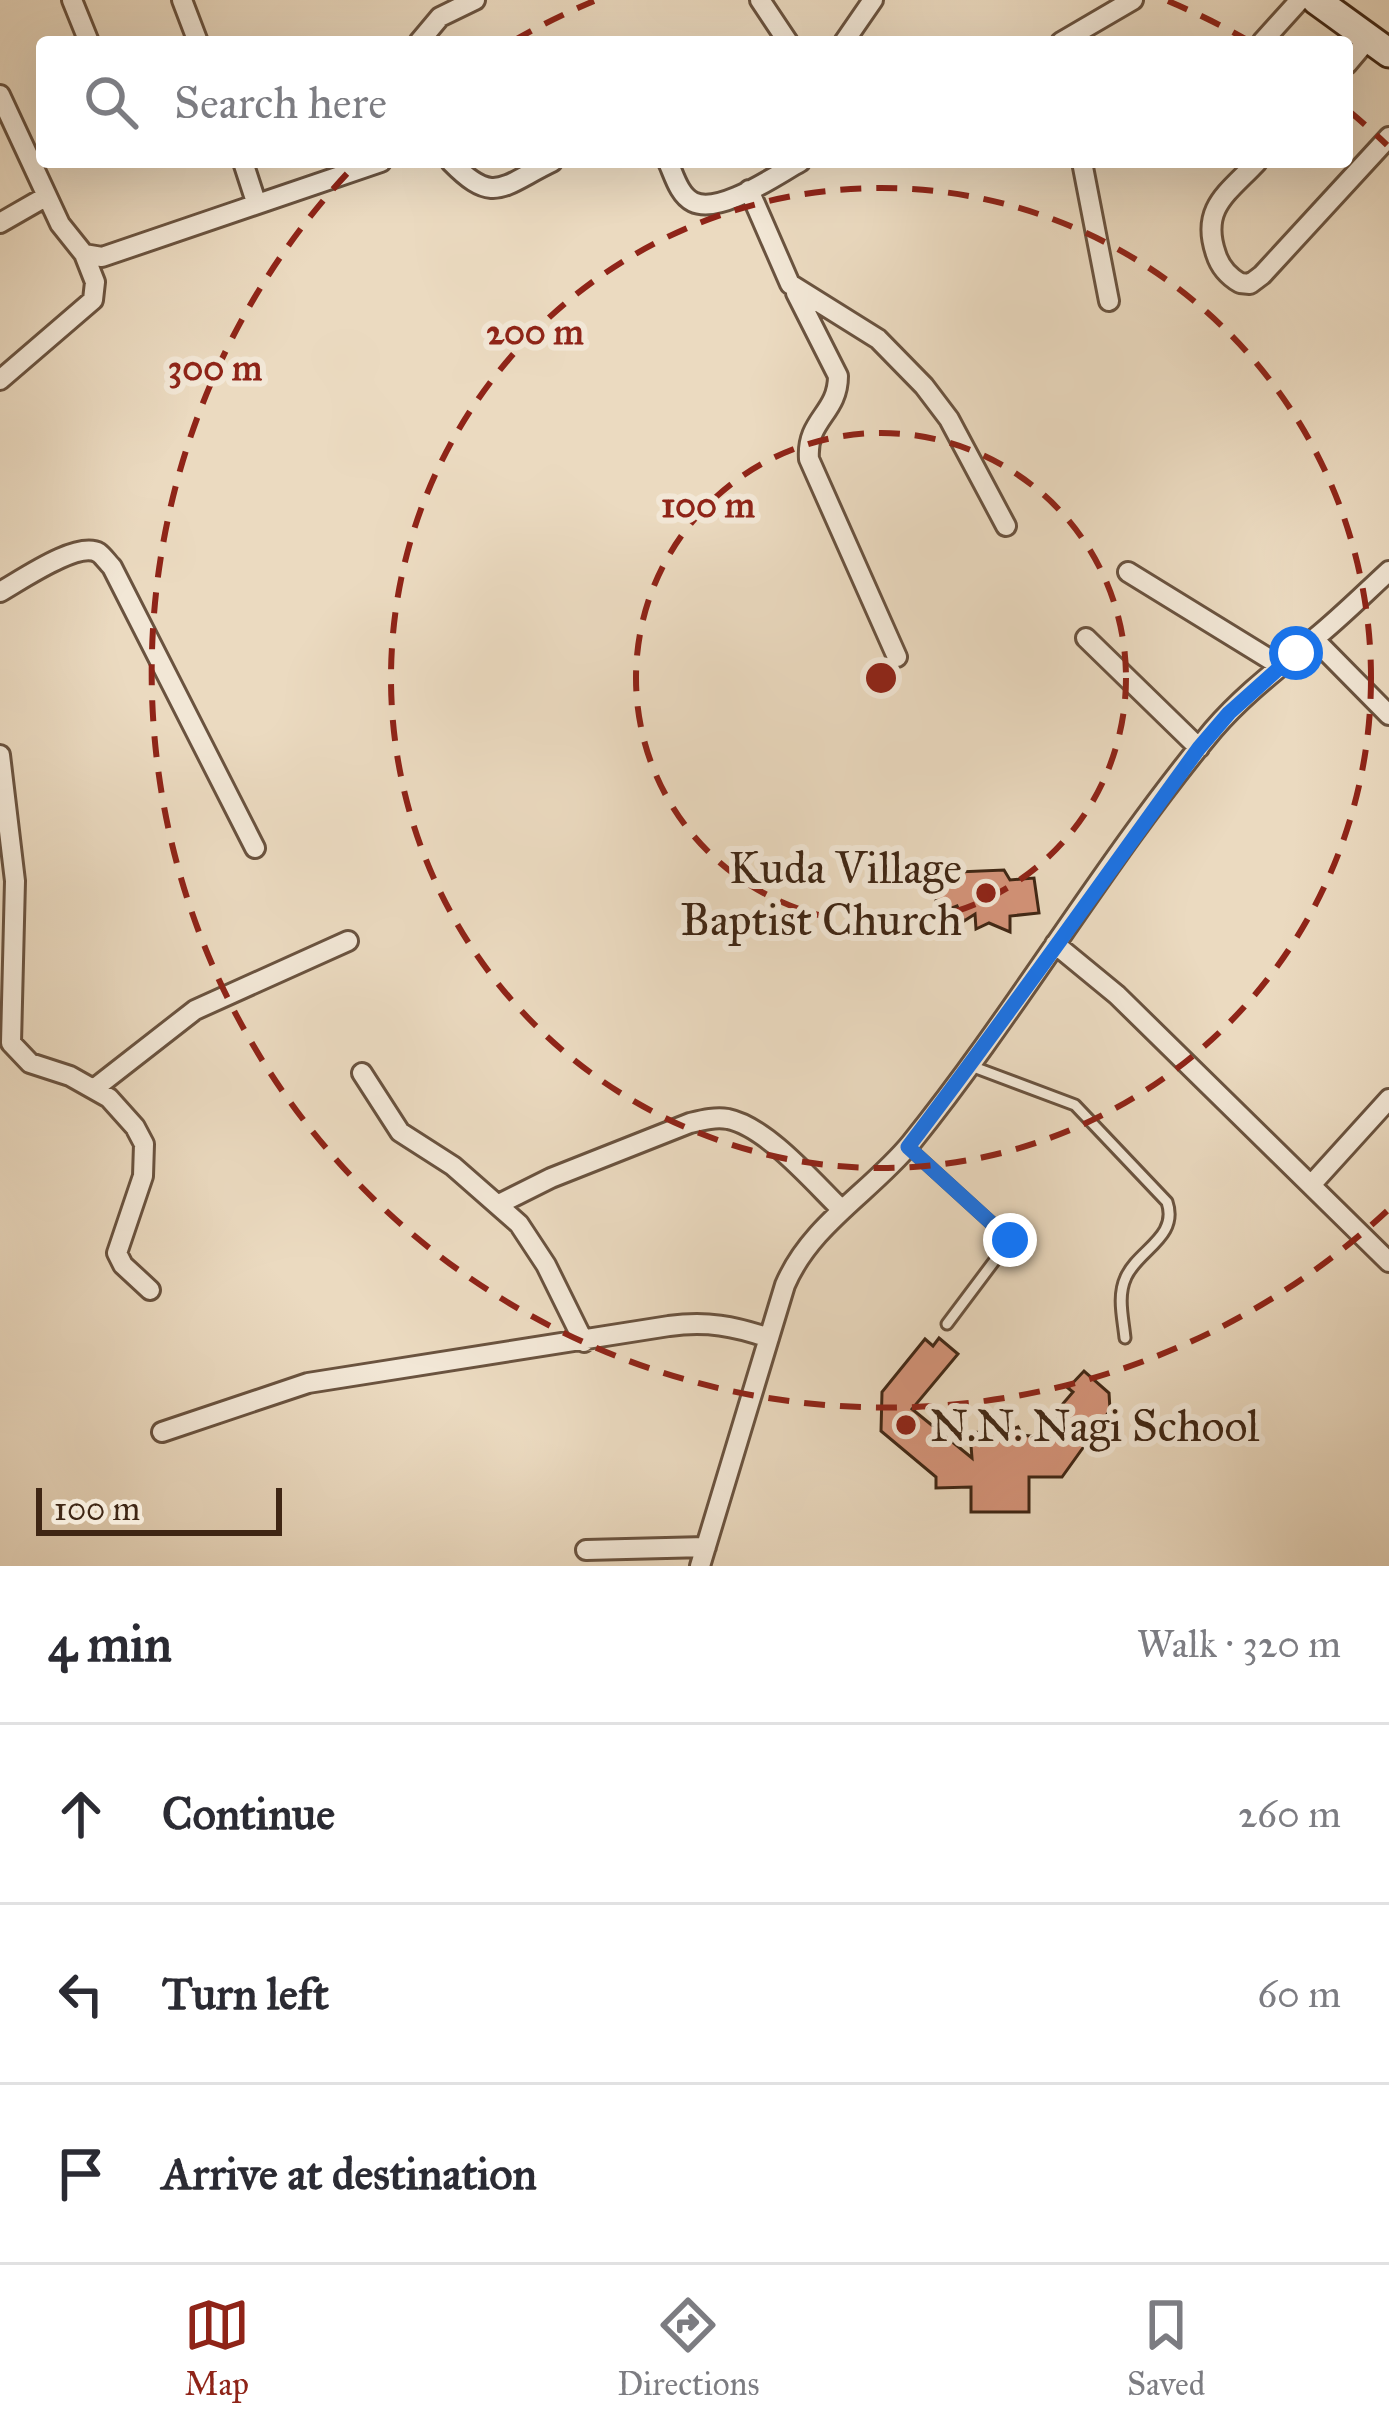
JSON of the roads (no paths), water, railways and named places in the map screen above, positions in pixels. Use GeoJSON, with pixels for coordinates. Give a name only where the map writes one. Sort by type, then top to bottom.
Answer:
{"type":"FeatureCollection","features":[{"type":"Feature","properties":{"kind":"main road"},"geometry":{"type":"LineString","coordinates":[[1316,0],[1379,45]]}},
{"type":"Feature","properties":{"kind":"street"},"geometry":{"type":"LineString","coordinates":[[72,0],[87,36]]}},
{"type":"Feature","properties":{"kind":"street"},"geometry":{"type":"LineString","coordinates":[[182,0],[196,36]]}},
{"type":"Feature","properties":{"kind":"street"},"geometry":{"type":"LineString","coordinates":[[424,36],[440,17],[475,0]]}},
{"type":"Feature","properties":{"kind":"street"},"geometry":{"type":"LineString","coordinates":[[760,0],[784,36]]}},
{"type":"Feature","properties":{"kind":"street"},"geometry":{"type":"LineString","coordinates":[[848,36],[873,0]]}},
{"type":"Feature","properties":{"kind":"street"},"geometry":{"type":"LineString","coordinates":[[1071,36],[1133,0]]}},
{"type":"Feature","properties":{"kind":"street"},"geometry":{"type":"LineString","coordinates":[[1267,36],[1300,0]]}},
{"type":"Feature","properties":{"kind":"street"},"geometry":{"type":"LineString","coordinates":[[1353,60],[1379,45]]}},
{"type":"Feature","properties":{"kind":"street"},"geometry":{"type":"LineString","coordinates":[[0,95],[59,224],[84,254],[94,282],[92,300],[0,380]]}},
{"type":"Feature","properties":{"kind":"street"},"geometry":{"type":"LineString","coordinates":[[1251,168],[1218,204],[1208,231],[1219,262],[1240,283],[1250,284],[1389,137]]}},
{"type":"Feature","properties":{"kind":"street"},"geometry":{"type":"LineString","coordinates":[[244,168],[256,202]]}},
{"type":"Feature","properties":{"kind":"street"},"geometry":{"type":"LineString","coordinates":[[84,254],[102,257],[362,168]]}},
{"type":"Feature","properties":{"kind":"street"},"geometry":{"type":"LineString","coordinates":[[457,168],[476,187],[488,189],[540,168]]}},
{"type":"Feature","properties":{"kind":"street"},"geometry":{"type":"LineString","coordinates":[[671,168],[682,193],[708,206],[789,168]]}},
{"type":"Feature","properties":{"kind":"street"},"geometry":{"type":"LineString","coordinates":[[1085,168],[1109,301]]}},
{"type":"Feature","properties":{"kind":"street"},"geometry":{"type":"LineString","coordinates":[[748,190],[838,376],[838,390],[807,440],[809,460],[897,657]]}},
{"type":"Feature","properties":{"kind":"street"},"geometry":{"type":"LineString","coordinates":[[0,223],[47,196]]}},
{"type":"Feature","properties":{"kind":"street"},"geometry":{"type":"LineString","coordinates":[[790,284],[878,339],[924,386],[949,418],[1006,526]]}},
{"type":"Feature","properties":{"kind":"street"},"geometry":{"type":"LineString","coordinates":[[0,592],[73,552],[100,553],[112,567],[255,848]]}},
{"type":"Feature","properties":{"kind":"street"},"geometry":{"type":"LineString","coordinates":[[1128,572],[1279,665]]}},
{"type":"Feature","properties":{"kind":"street"},"geometry":{"type":"LineString","coordinates":[[586,1550],[703,1557],[791,1270],[817,1233],[908,1147],[1199,748],[1279,665],[1389,572]]}},
{"type":"Feature","properties":{"kind":"street"},"geometry":{"type":"LineString","coordinates":[[1086,638],[1199,748]]}},
{"type":"Feature","properties":{"kind":"street"},"geometry":{"type":"LineString","coordinates":[[1314,639],[1389,715]]}},
{"type":"Feature","properties":{"kind":"street"},"geometry":{"type":"LineString","coordinates":[[0,755],[15,900],[11,1043],[30,1063],[94,1088],[135,1127],[144,1144],[143,1176],[117,1252],[123,1265],[150,1290]]}},
{"type":"Feature","properties":{"kind":"street"},"geometry":{"type":"LineString","coordinates":[[94,1088],[195,1010],[348,941]]}},
{"type":"Feature","properties":{"kind":"street"},"geometry":{"type":"LineString","coordinates":[[1055,944],[1117,995],[1389,1262]]}},
{"type":"Feature","properties":{"kind":"street"},"geometry":{"type":"LineString","coordinates":[[362,1072],[400,1132],[453,1166],[519,1224],[546,1265],[584,1342]]}},
{"type":"Feature","properties":{"kind":"street"},"geometry":{"type":"LineString","coordinates":[[1312,1185],[1389,1099]]}},
{"type":"Feature","properties":{"kind":"street"},"geometry":{"type":"LineString","coordinates":[[499,1204],[551,1178],[712,1118],[745,1124],[842,1210]]}},
{"type":"Feature","properties":{"kind":"street"},"geometry":{"type":"LineString","coordinates":[[162,1432],[308,1383],[707,1322],[769,1338]]}},
{"type":"Feature","properties":{"kind":"lane"},"geometry":{"type":"LineString","coordinates":[[971,1066],[1075,1105],[1167,1202],[1171,1213],[1166,1230],[1133,1265],[1124,1282],[1125,1338]]}},
{"type":"Feature","properties":{"kind":"lane"},"geometry":{"type":"LineString","coordinates":[[908,1147],[1010,1240],[947,1324]]}},
{"type":"Feature","properties":{"kind":"place","name":"Kuda Village Baptist Church"},"geometry":{"type":"Point","coordinates":[986,893]}},
{"type":"Feature","properties":{"kind":"place","name":"N.N. Nagi School"},"geometry":{"type":"Point","coordinates":[906,1425]}}]}
